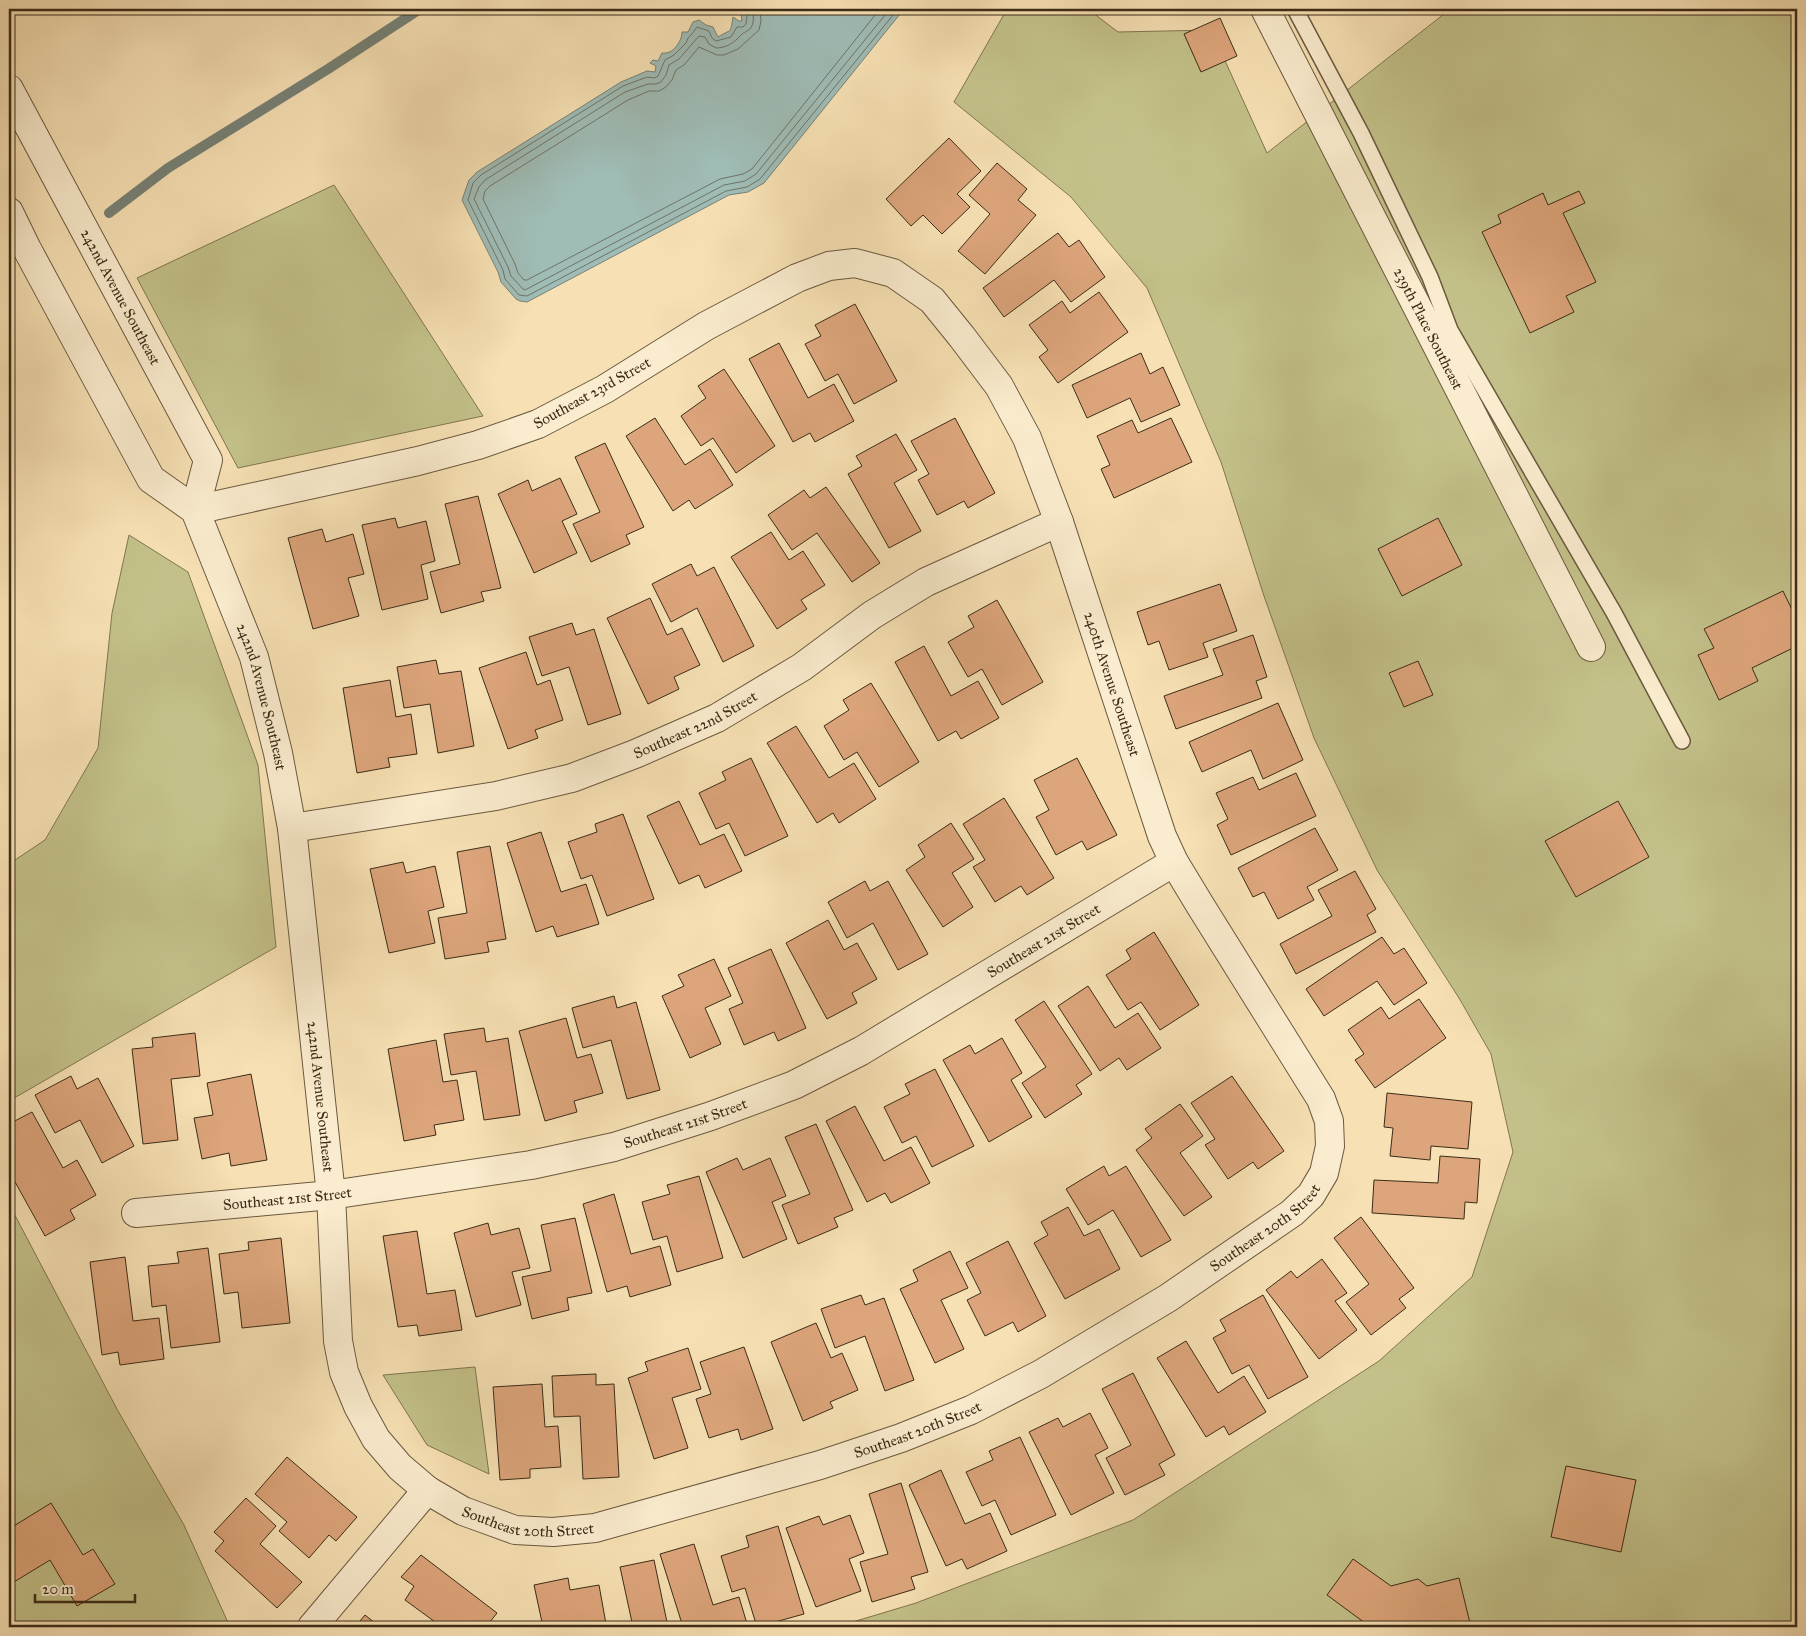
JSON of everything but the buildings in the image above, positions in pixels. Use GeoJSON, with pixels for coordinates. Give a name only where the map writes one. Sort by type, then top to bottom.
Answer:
{"type":"FeatureCollection","features":[{"type":"Feature","properties":{"kind":"street","name":"239th Place Southeast"},"geometry":{"type":"LineString","coordinates":[[1265,9],[1591,647]]}},
{"type":"Feature","properties":{"kind":"street","name":"242nd Avenue Southeast"},"geometry":{"type":"LineString","coordinates":[[9,89],[208,460],[195,510],[254,657],[278,753],[292,828],[331,1195],[338,1341],[344,1372],[358,1406],[376,1439],[400,1467],[428,1490]]}},
{"type":"Feature","properties":{"kind":"street"},"geometry":{"type":"LineString","coordinates":[[9,212],[26,249],[151,479],[195,510]]}},
{"type":"Feature","properties":{"kind":"street","name":"Southeast 23rd Street"},"geometry":{"type":"LineString","coordinates":[[195,510],[418,461],[478,445],[538,424],[605,389],[706,326],[797,278],[829,266],[855,263]]}},
{"type":"Feature","properties":{"kind":"street","name":"240th Avenue Southeast"},"geometry":{"type":"LineString","coordinates":[[855,263],[893,273],[932,300],[1000,386],[1027,438],[1059,522],[1162,836],[1174,862],[1321,1099],[1328,1121],[1330,1146]]}},
{"type":"Feature","properties":{"kind":"street","name":"Southeast 22nd Street"},"geometry":{"type":"LineString","coordinates":[[292,828],[496,796],[572,778],[635,754],[717,718],[802,667],[872,615],[926,582],[1059,522]]}},
{"type":"Feature","properties":{"kind":"street","name":"Southeast 21st Street"},"geometry":{"type":"LineString","coordinates":[[136,1214],[331,1195],[531,1165],[614,1147],[711,1116],[794,1085],[861,1051],[1174,862]]}},
{"type":"Feature","properties":{"kind":"street","name":"Southeast 20th Street"},"geometry":{"type":"LineString","coordinates":[[428,1490],[463,1511],[515,1530],[553,1532],[595,1528],[820,1465],[901,1438],[971,1410],[1041,1374],[1168,1298],[1292,1213],[1311,1195],[1324,1173],[1330,1146]]}},
{"type":"Feature","properties":{"kind":"street"},"geometry":{"type":"LineString","coordinates":[[312,1627],[428,1490]]}},
{"type":"Feature","properties":{"kind":"lane"},"geometry":{"type":"LineString","coordinates":[[1295,9],[1392,196],[1430,277],[1450,330],[1614,613],[1682,741]]}},
{"type":"Feature","properties":{"kind":"shaded area"},"geometry":{"type":"Polygon","coordinates":[[[1007,9],[1088,9],[1118,32],[1211,30],[1267,153],[1444,14],[1455,9],[1797,9],[1797,1627],[836,1627],[916,1603],[1133,1520],[1379,1361],[1472,1277],[1513,1152],[1491,1054],[1459,998],[1377,870],[1314,738],[1264,596],[1221,462],[1147,288],[1071,197],[954,102],[1007,9]]]}},
{"type":"Feature","properties":{"kind":"shaded area"},"geometry":{"type":"Polygon","coordinates":[[[334,185],[483,416],[238,468],[137,278],[334,185]]]}},
{"type":"Feature","properties":{"kind":"shaded area"},"geometry":{"type":"Polygon","coordinates":[[[129,535],[188,572],[258,765],[276,947],[9,1101],[9,864],[45,840],[98,748],[112,613],[129,535]]]}},
{"type":"Feature","properties":{"kind":"shaded area"},"geometry":{"type":"Polygon","coordinates":[[[9,1204],[118,1411],[184,1525],[230,1627],[9,1627],[9,1204]]]}},
{"type":"Feature","properties":{"kind":"shaded area"},"geometry":{"type":"Polygon","coordinates":[[[475,1367],[489,1474],[427,1445],[383,1375],[475,1367]]]}},
{"type":"Feature","properties":{"kind":"water"},"geometry":{"type":"Polygon","coordinates":[[[740,9],[904,9],[764,183],[748,192],[729,195],[527,302],[516,299],[501,282],[498,272],[462,200],[469,180],[477,172],[621,82],[647,71],[655,72],[656,66],[650,63],[653,60],[658,61],[662,53],[673,50],[679,43],[682,32],[688,32],[693,22],[699,20],[713,27],[718,37],[730,30],[733,17],[742,21],[740,9]]]}},
{"type":"Feature","properties":{"kind":"waterway"},"geometry":{"type":"LineString","coordinates":[[109,213],[168,168],[328,69],[420,9]]}}]}
